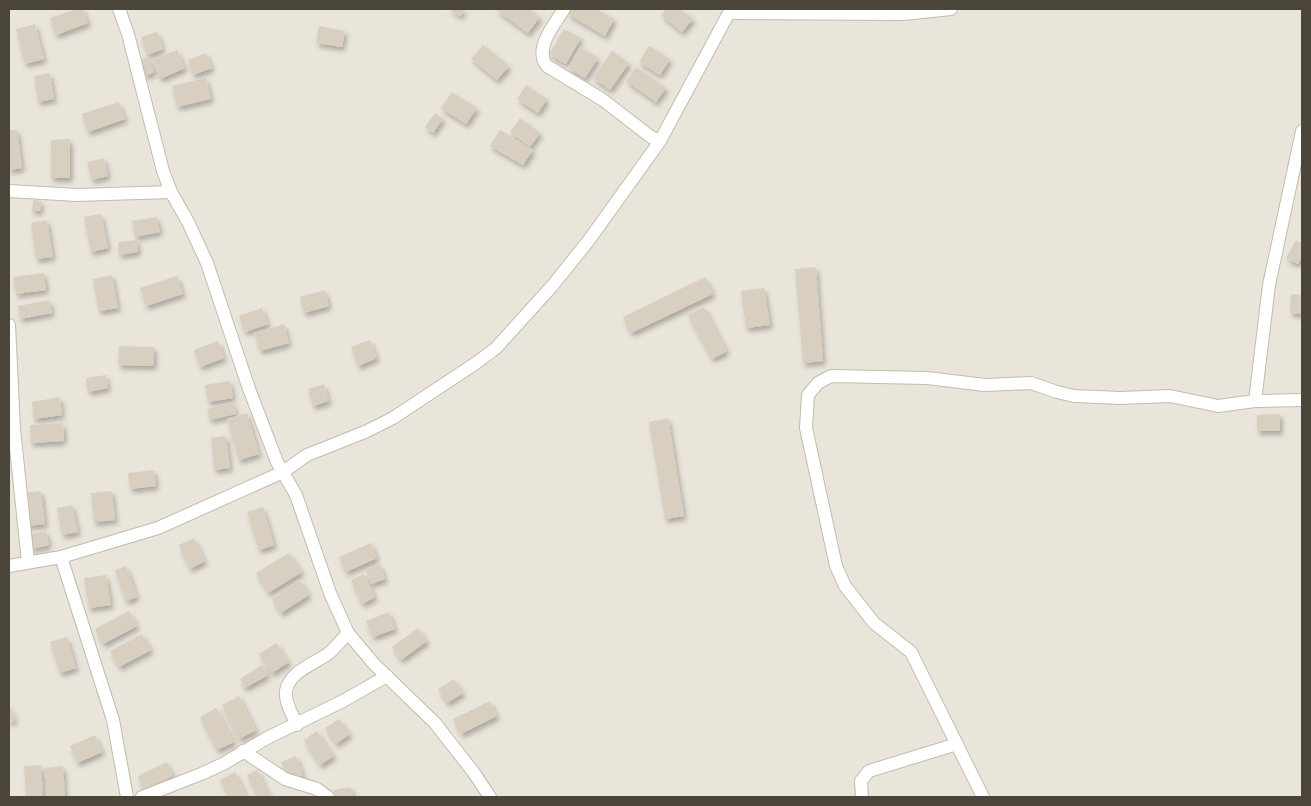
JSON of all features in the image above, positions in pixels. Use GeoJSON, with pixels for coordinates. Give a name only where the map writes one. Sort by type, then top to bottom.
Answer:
{"type":"FeatureCollection","features":[{"type":"Feature","properties":{"kind":"street"},"geometry":{"type":"LineString","coordinates":[[119,9],[128,34],[163,171],[171,192],[188,222],[207,263],[248,386],[277,462],[296,496],[330,594],[348,633],[360,649],[440,729],[490,797]]}},
{"type":"Feature","properties":{"kind":"street"},"geometry":{"type":"LineString","coordinates":[[564,9],[547,39],[542,54],[547,66],[603,100],[651,137],[660,140]]}},
{"type":"Feature","properties":{"kind":"street"},"geometry":{"type":"LineString","coordinates":[[9,566],[61,557],[158,528],[283,472],[307,455],[365,432],[442,387],[496,348],[589,240],[660,140],[730,11],[904,14],[951,9]]}},
{"type":"Feature","properties":{"kind":"street"},"geometry":{"type":"LineString","coordinates":[[1255,401],[1269,284],[1302,131]]}},
{"type":"Feature","properties":{"kind":"street"},"geometry":{"type":"LineString","coordinates":[[9,191],[77,195],[171,192]]}},
{"type":"Feature","properties":{"kind":"street"},"geometry":{"type":"LineString","coordinates":[[9,325],[14,429],[28,562]]}},
{"type":"Feature","properties":{"kind":"street"},"geometry":{"type":"LineString","coordinates":[[983,797],[912,652],[874,623],[846,586],[836,566],[806,428],[808,396],[818,383],[831,376],[927,378],[985,385],[1031,383],[1074,396],[1120,398],[1170,396],[1218,406],[1255,401],[1302,400]]}},
{"type":"Feature","properties":{"kind":"street"},"geometry":{"type":"LineString","coordinates":[[61,557],[113,720],[127,797]]}},
{"type":"Feature","properties":{"kind":"street"},"geometry":{"type":"LineString","coordinates":[[297,725],[288,705],[286,692],[289,682],[297,674],[328,653],[348,633]]}},
{"type":"Feature","properties":{"kind":"street"},"geometry":{"type":"LineString","coordinates":[[142,797],[223,764],[243,751],[297,725],[387,676]]}},
{"type":"Feature","properties":{"kind":"street"},"geometry":{"type":"LineString","coordinates":[[862,797],[861,781],[869,771],[957,744]]}},
{"type":"Feature","properties":{"kind":"street"},"geometry":{"type":"LineString","coordinates":[[243,751],[285,779],[317,789],[328,797]]}},
{"type":"Feature","properties":{"kind":"shaded area"},"geometry":{"type":"Polygon","coordinates":[[[9,9],[1302,9],[1302,797],[9,797],[9,9]]]}},
{"type":"Feature","properties":{"kind":"building"},"geometry":{"type":"Polygon","coordinates":[[[76,9],[83,9],[88,23],[56,35],[50,18],[76,9]]]}},
{"type":"Feature","properties":{"kind":"building"},"geometry":{"type":"Polygon","coordinates":[[[448,9],[465,9],[460,16],[448,9]]]}},
{"type":"Feature","properties":{"kind":"building"},"geometry":{"type":"Polygon","coordinates":[[[495,9],[529,9],[540,17],[528,33],[495,9]]]}},
{"type":"Feature","properties":{"kind":"building"},"geometry":{"type":"Polygon","coordinates":[[[570,9],[597,9],[614,19],[605,36],[568,14],[570,9]]]}},
{"type":"Feature","properties":{"kind":"building"},"geometry":{"type":"Polygon","coordinates":[[[666,9],[680,9],[693,19],[682,32],[661,15],[666,9]]]}},
{"type":"Feature","properties":{"kind":"building"},"geometry":{"type":"Polygon","coordinates":[[[35,24],[44,59],[25,64],[16,29],[35,24]]]}},
{"type":"Feature","properties":{"kind":"building"},"geometry":{"type":"Polygon","coordinates":[[[319,26],[345,31],[342,47],[316,43],[319,26]]]}},
{"type":"Feature","properties":{"kind":"building"},"geometry":{"type":"Polygon","coordinates":[[[564,29],[581,38],[566,64],[549,54],[564,29]]]}},
{"type":"Feature","properties":{"kind":"building"},"geometry":{"type":"Polygon","coordinates":[[[157,32],[163,49],[147,55],[141,37],[157,32]]]}},
{"type":"Feature","properties":{"kind":"building"},"geometry":{"type":"Polygon","coordinates":[[[483,45],[509,66],[497,80],[471,59],[483,45]]]}},
{"type":"Feature","properties":{"kind":"building"},"geometry":{"type":"Polygon","coordinates":[[[649,46],[670,59],[660,75],[639,62],[649,46]]]}},
{"type":"Feature","properties":{"kind":"building"},"geometry":{"type":"Polygon","coordinates":[[[580,47],[598,58],[585,78],[568,68],[580,47]]]}},
{"type":"Feature","properties":{"kind":"building"},"geometry":{"type":"Polygon","coordinates":[[[177,50],[185,68],[160,79],[153,60],[177,50]]]}},
{"type":"Feature","properties":{"kind":"building"},"geometry":{"type":"Polygon","coordinates":[[[612,51],[629,63],[610,90],[593,78],[612,51]]]}},
{"type":"Feature","properties":{"kind":"building"},"geometry":{"type":"Polygon","coordinates":[[[206,53],[212,68],[193,75],[188,60],[206,53]]]}},
{"type":"Feature","properties":{"kind":"building"},"geometry":{"type":"Polygon","coordinates":[[[148,57],[154,72],[146,76],[139,61],[148,57]]]}},
{"type":"Feature","properties":{"kind":"building"},"geometry":{"type":"Polygon","coordinates":[[[636,67],[666,88],[656,102],[626,81],[636,67]]]}},
{"type":"Feature","properties":{"kind":"building"},"geometry":{"type":"Polygon","coordinates":[[[50,73],[54,99],[38,102],[34,76],[50,73]]]}},
{"type":"Feature","properties":{"kind":"building"},"geometry":{"type":"Polygon","coordinates":[[[206,78],[211,99],[177,107],[172,86],[206,78]]]}},
{"type":"Feature","properties":{"kind":"building"},"geometry":{"type":"Polygon","coordinates":[[[526,85],[547,99],[538,113],[517,99],[526,85]]]}},
{"type":"Feature","properties":{"kind":"building"},"geometry":{"type":"Polygon","coordinates":[[[452,92],[477,108],[466,124],[441,108],[452,92]]]}},
{"type":"Feature","properties":{"kind":"building"},"geometry":{"type":"Polygon","coordinates":[[[119,102],[125,119],[88,132],[82,114],[119,102]]]}},
{"type":"Feature","properties":{"kind":"building"},"geometry":{"type":"Polygon","coordinates":[[[435,113],[443,119],[433,133],[425,127],[435,113]]]}},
{"type":"Feature","properties":{"kind":"building"},"geometry":{"type":"Polygon","coordinates":[[[520,118],[540,133],[530,147],[510,132],[520,118]]]}},
{"type":"Feature","properties":{"kind":"building"},"geometry":{"type":"Polygon","coordinates":[[[9,130],[17,130],[22,168],[9,170],[9,130]]]}},
{"type":"Feature","properties":{"kind":"building"},"geometry":{"type":"Polygon","coordinates":[[[500,130],[533,150],[523,165],[490,146],[500,130]]]}},
{"type":"Feature","properties":{"kind":"building"},"geometry":{"type":"Polygon","coordinates":[[[70,139],[70,178],[51,178],[51,140],[70,139]]]}},
{"type":"Feature","properties":{"kind":"building"},"geometry":{"type":"Polygon","coordinates":[[[104,158],[108,176],[92,180],[87,162],[104,158]]]}},
{"type":"Feature","properties":{"kind":"building"},"geometry":{"type":"Polygon","coordinates":[[[33,200],[41,201],[40,211],[32,211],[33,200]]]}},
{"type":"Feature","properties":{"kind":"building"},"geometry":{"type":"Polygon","coordinates":[[[101,214],[108,248],[91,252],[84,217],[101,214]]]}},
{"type":"Feature","properties":{"kind":"building"},"geometry":{"type":"Polygon","coordinates":[[[157,217],[160,232],[135,237],[132,221],[157,217]]]}},
{"type":"Feature","properties":{"kind":"building"},"geometry":{"type":"Polygon","coordinates":[[[47,220],[53,257],[36,259],[31,223],[47,220]]]}},
{"type":"Feature","properties":{"kind":"building"},"geometry":{"type":"Polygon","coordinates":[[[137,240],[138,252],[119,255],[118,242],[137,240]]]}},
{"type":"Feature","properties":{"kind":"building"},"geometry":{"type":"Polygon","coordinates":[[[1296,240],[1302,244],[1302,257],[1298,264],[1286,258],[1296,240]]]}},
{"type":"Feature","properties":{"kind":"building"},"geometry":{"type":"Polygon","coordinates":[[[816,267],[823,361],[803,363],[795,269],[816,267]]]}},
{"type":"Feature","properties":{"kind":"building"},"geometry":{"type":"Polygon","coordinates":[[[44,273],[46,290],[16,294],[13,277],[44,273]]]}},
{"type":"Feature","properties":{"kind":"building"},"geometry":{"type":"Polygon","coordinates":[[[112,275],[118,308],[99,311],[93,279],[112,275]]]}},
{"type":"Feature","properties":{"kind":"building"},"geometry":{"type":"Polygon","coordinates":[[[177,276],[183,294],[146,306],[140,288],[177,276]]]}},
{"type":"Feature","properties":{"kind":"building"},"geometry":{"type":"Polygon","coordinates":[[[705,277],[713,294],[631,333],[623,317],[705,277]]]}},
{"type":"Feature","properties":{"kind":"building"},"geometry":{"type":"Polygon","coordinates":[[[764,288],[770,325],[746,328],[741,291],[764,288]]]}},
{"type":"Feature","properties":{"kind":"building"},"geometry":{"type":"Polygon","coordinates":[[[325,290],[329,306],[304,313],[300,297],[325,290]]]}},
{"type":"Feature","properties":{"kind":"building"},"geometry":{"type":"Polygon","coordinates":[[[1291,294],[1302,295],[1302,314],[1290,313],[1291,294]]]}},
{"type":"Feature","properties":{"kind":"building"},"geometry":{"type":"Polygon","coordinates":[[[49,300],[52,313],[20,319],[18,306],[49,300]]]}},
{"type":"Feature","properties":{"kind":"building"},"geometry":{"type":"Polygon","coordinates":[[[704,307],[727,351],[712,359],[688,315],[704,307]]]}},
{"type":"Feature","properties":{"kind":"building"},"geometry":{"type":"Polygon","coordinates":[[[262,308],[268,324],[245,332],[239,316],[262,308]]]}},
{"type":"Feature","properties":{"kind":"building"},"geometry":{"type":"Polygon","coordinates":[[[284,324],[289,343],[260,351],[254,333],[284,324]]]}},
{"type":"Feature","properties":{"kind":"building"},"geometry":{"type":"Polygon","coordinates":[[[370,340],[377,358],[358,366],[351,347],[370,340]]]}},
{"type":"Feature","properties":{"kind":"building"},"geometry":{"type":"Polygon","coordinates":[[[218,341],[224,358],[200,367],[194,350],[218,341]]]}},
{"type":"Feature","properties":{"kind":"building"},"geometry":{"type":"Polygon","coordinates":[[[119,346],[154,347],[154,366],[118,365],[119,346]]]}},
{"type":"Feature","properties":{"kind":"building"},"geometry":{"type":"Polygon","coordinates":[[[106,375],[108,388],[88,392],[86,378],[106,375]]]}},
{"type":"Feature","properties":{"kind":"building"},"geometry":{"type":"Polygon","coordinates":[[[230,381],[233,398],[208,402],[205,385],[230,381]]]}},
{"type":"Feature","properties":{"kind":"building"},"geometry":{"type":"Polygon","coordinates":[[[324,384],[329,401],[313,406],[308,389],[324,384]]]}},
{"type":"Feature","properties":{"kind":"building"},"geometry":{"type":"Polygon","coordinates":[[[60,397],[62,415],[34,419],[32,402],[60,397]]]}},
{"type":"Feature","properties":{"kind":"building"},"geometry":{"type":"Polygon","coordinates":[[[233,402],[236,414],[210,420],[207,409],[233,402]]]}},
{"type":"Feature","properties":{"kind":"building"},"geometry":{"type":"Polygon","coordinates":[[[247,413],[259,454],[239,460],[227,419],[247,413]]]}},
{"type":"Feature","properties":{"kind":"building"},"geometry":{"type":"Polygon","coordinates":[[[1280,414],[1280,431],[1257,431],[1257,415],[1280,414]]]}},
{"type":"Feature","properties":{"kind":"building"},"geometry":{"type":"Polygon","coordinates":[[[668,418],[684,516],[665,519],[649,422],[668,418]]]}},
{"type":"Feature","properties":{"kind":"building"},"geometry":{"type":"Polygon","coordinates":[[[63,423],[64,441],[31,443],[30,425],[63,423]]]}},
{"type":"Feature","properties":{"kind":"building"},"geometry":{"type":"Polygon","coordinates":[[[226,436],[230,468],[214,470],[211,438],[226,436]]]}},
{"type":"Feature","properties":{"kind":"building"},"geometry":{"type":"Polygon","coordinates":[[[154,470],[156,486],[130,489],[128,473],[154,470]]]}},
{"type":"Feature","properties":{"kind":"building"},"geometry":{"type":"Polygon","coordinates":[[[41,491],[45,524],[28,526],[24,493],[41,491]]]}},
{"type":"Feature","properties":{"kind":"building"},"geometry":{"type":"Polygon","coordinates":[[[112,491],[115,520],[94,522],[91,493],[112,491]]]}},
{"type":"Feature","properties":{"kind":"building"},"geometry":{"type":"Polygon","coordinates":[[[72,505],[78,532],[62,535],[57,508],[72,505]]]}},
{"type":"Feature","properties":{"kind":"building"},"geometry":{"type":"Polygon","coordinates":[[[263,507],[274,545],[259,550],[247,512],[263,507]]]}},
{"type":"Feature","properties":{"kind":"building"},"geometry":{"type":"Polygon","coordinates":[[[46,531],[49,545],[32,549],[28,535],[46,531]]]}},
{"type":"Feature","properties":{"kind":"building"},"geometry":{"type":"Polygon","coordinates":[[[194,538],[205,561],[190,569],[179,545],[194,538]]]}},
{"type":"Feature","properties":{"kind":"building"},"geometry":{"type":"Polygon","coordinates":[[[371,543],[377,558],[346,572],[339,557],[371,543]]]}},
{"type":"Feature","properties":{"kind":"building"},"geometry":{"type":"Polygon","coordinates":[[[289,553],[302,572],[268,593],[256,573],[289,553]]]}},
{"type":"Feature","properties":{"kind":"building"},"geometry":{"type":"Polygon","coordinates":[[[380,564],[385,579],[371,584],[366,570],[380,564]]]}},
{"type":"Feature","properties":{"kind":"building"},"geometry":{"type":"Polygon","coordinates":[[[126,566],[137,597],[126,601],[115,570],[126,566]]]}},
{"type":"Feature","properties":{"kind":"building"},"geometry":{"type":"Polygon","coordinates":[[[364,574],[375,597],[362,604],[351,580],[364,574]]]}},
{"type":"Feature","properties":{"kind":"building"},"geometry":{"type":"Polygon","coordinates":[[[106,575],[111,605],[89,608],[84,578],[106,575]]]}},
{"type":"Feature","properties":{"kind":"building"},"geometry":{"type":"Polygon","coordinates":[[[300,580],[309,595],[281,613],[272,599],[300,580]]]}},
{"type":"Feature","properties":{"kind":"building"},"geometry":{"type":"Polygon","coordinates":[[[129,611],[137,626],[103,644],[95,629],[129,611]]]}},
{"type":"Feature","properties":{"kind":"building"},"geometry":{"type":"Polygon","coordinates":[[[389,612],[395,629],[373,637],[366,621],[389,612]]]}},
{"type":"Feature","properties":{"kind":"building"},"geometry":{"type":"Polygon","coordinates":[[[418,628],[427,641],[401,660],[392,647],[418,628]]]}},
{"type":"Feature","properties":{"kind":"building"},"geometry":{"type":"Polygon","coordinates":[[[142,634],[151,650],[119,667],[110,651],[142,634]]]}},
{"type":"Feature","properties":{"kind":"building"},"geometry":{"type":"Polygon","coordinates":[[[67,637],[76,668],[60,673],[50,642],[67,637]]]}},
{"type":"Feature","properties":{"kind":"building"},"geometry":{"type":"Polygon","coordinates":[[[276,643],[289,662],[272,673],[259,654],[276,643]]]}},
{"type":"Feature","properties":{"kind":"building"},"geometry":{"type":"Polygon","coordinates":[[[262,665],[268,675],[245,688],[240,679],[262,665]]]}},
{"type":"Feature","properties":{"kind":"building"},"geometry":{"type":"Polygon","coordinates":[[[454,679],[463,693],[447,703],[438,689],[454,679]]]}},
{"type":"Feature","properties":{"kind":"building"},"geometry":{"type":"Polygon","coordinates":[[[239,696],[256,730],[239,739],[222,705],[239,696]]]}},
{"type":"Feature","properties":{"kind":"building"},"geometry":{"type":"Polygon","coordinates":[[[490,701],[497,716],[461,734],[453,719],[490,701]]]}},
{"type":"Feature","properties":{"kind":"building"},"geometry":{"type":"Polygon","coordinates":[[[9,704],[15,720],[9,723],[9,704]]]}},
{"type":"Feature","properties":{"kind":"building"},"geometry":{"type":"Polygon","coordinates":[[[216,708],[234,742],[217,750],[200,717],[216,708]]]}},
{"type":"Feature","properties":{"kind":"building"},"geometry":{"type":"Polygon","coordinates":[[[339,719],[350,734],[336,744],[325,728],[339,719]]]}},
{"type":"Feature","properties":{"kind":"building"},"geometry":{"type":"Polygon","coordinates":[[[317,731],[334,756],[320,765],[304,740],[317,731]]]}},
{"type":"Feature","properties":{"kind":"building"},"geometry":{"type":"Polygon","coordinates":[[[95,735],[102,752],[77,763],[70,746],[95,735]]]}},
{"type":"Feature","properties":{"kind":"building"},"geometry":{"type":"Polygon","coordinates":[[[296,756],[303,775],[288,781],[281,762],[296,756]]]}},
{"type":"Feature","properties":{"kind":"building"},"geometry":{"type":"Polygon","coordinates":[[[167,762],[173,776],[144,790],[138,776],[167,762]]]}},
{"type":"Feature","properties":{"kind":"building"},"geometry":{"type":"Polygon","coordinates":[[[41,765],[43,797],[26,797],[24,766],[41,765]]]}},
{"type":"Feature","properties":{"kind":"building"},"geometry":{"type":"Polygon","coordinates":[[[63,766],[65,797],[48,797],[45,768],[63,766]]]}},
{"type":"Feature","properties":{"kind":"building"},"geometry":{"type":"Polygon","coordinates":[[[257,770],[270,797],[258,797],[247,775],[257,770]]]}},
{"type":"Feature","properties":{"kind":"building"},"geometry":{"type":"Polygon","coordinates":[[[235,772],[247,797],[229,797],[220,780],[235,772]]]}},
{"type":"Feature","properties":{"kind":"building"},"geometry":{"type":"Polygon","coordinates":[[[351,787],[353,797],[335,797],[334,790],[351,787]]]}}]}
